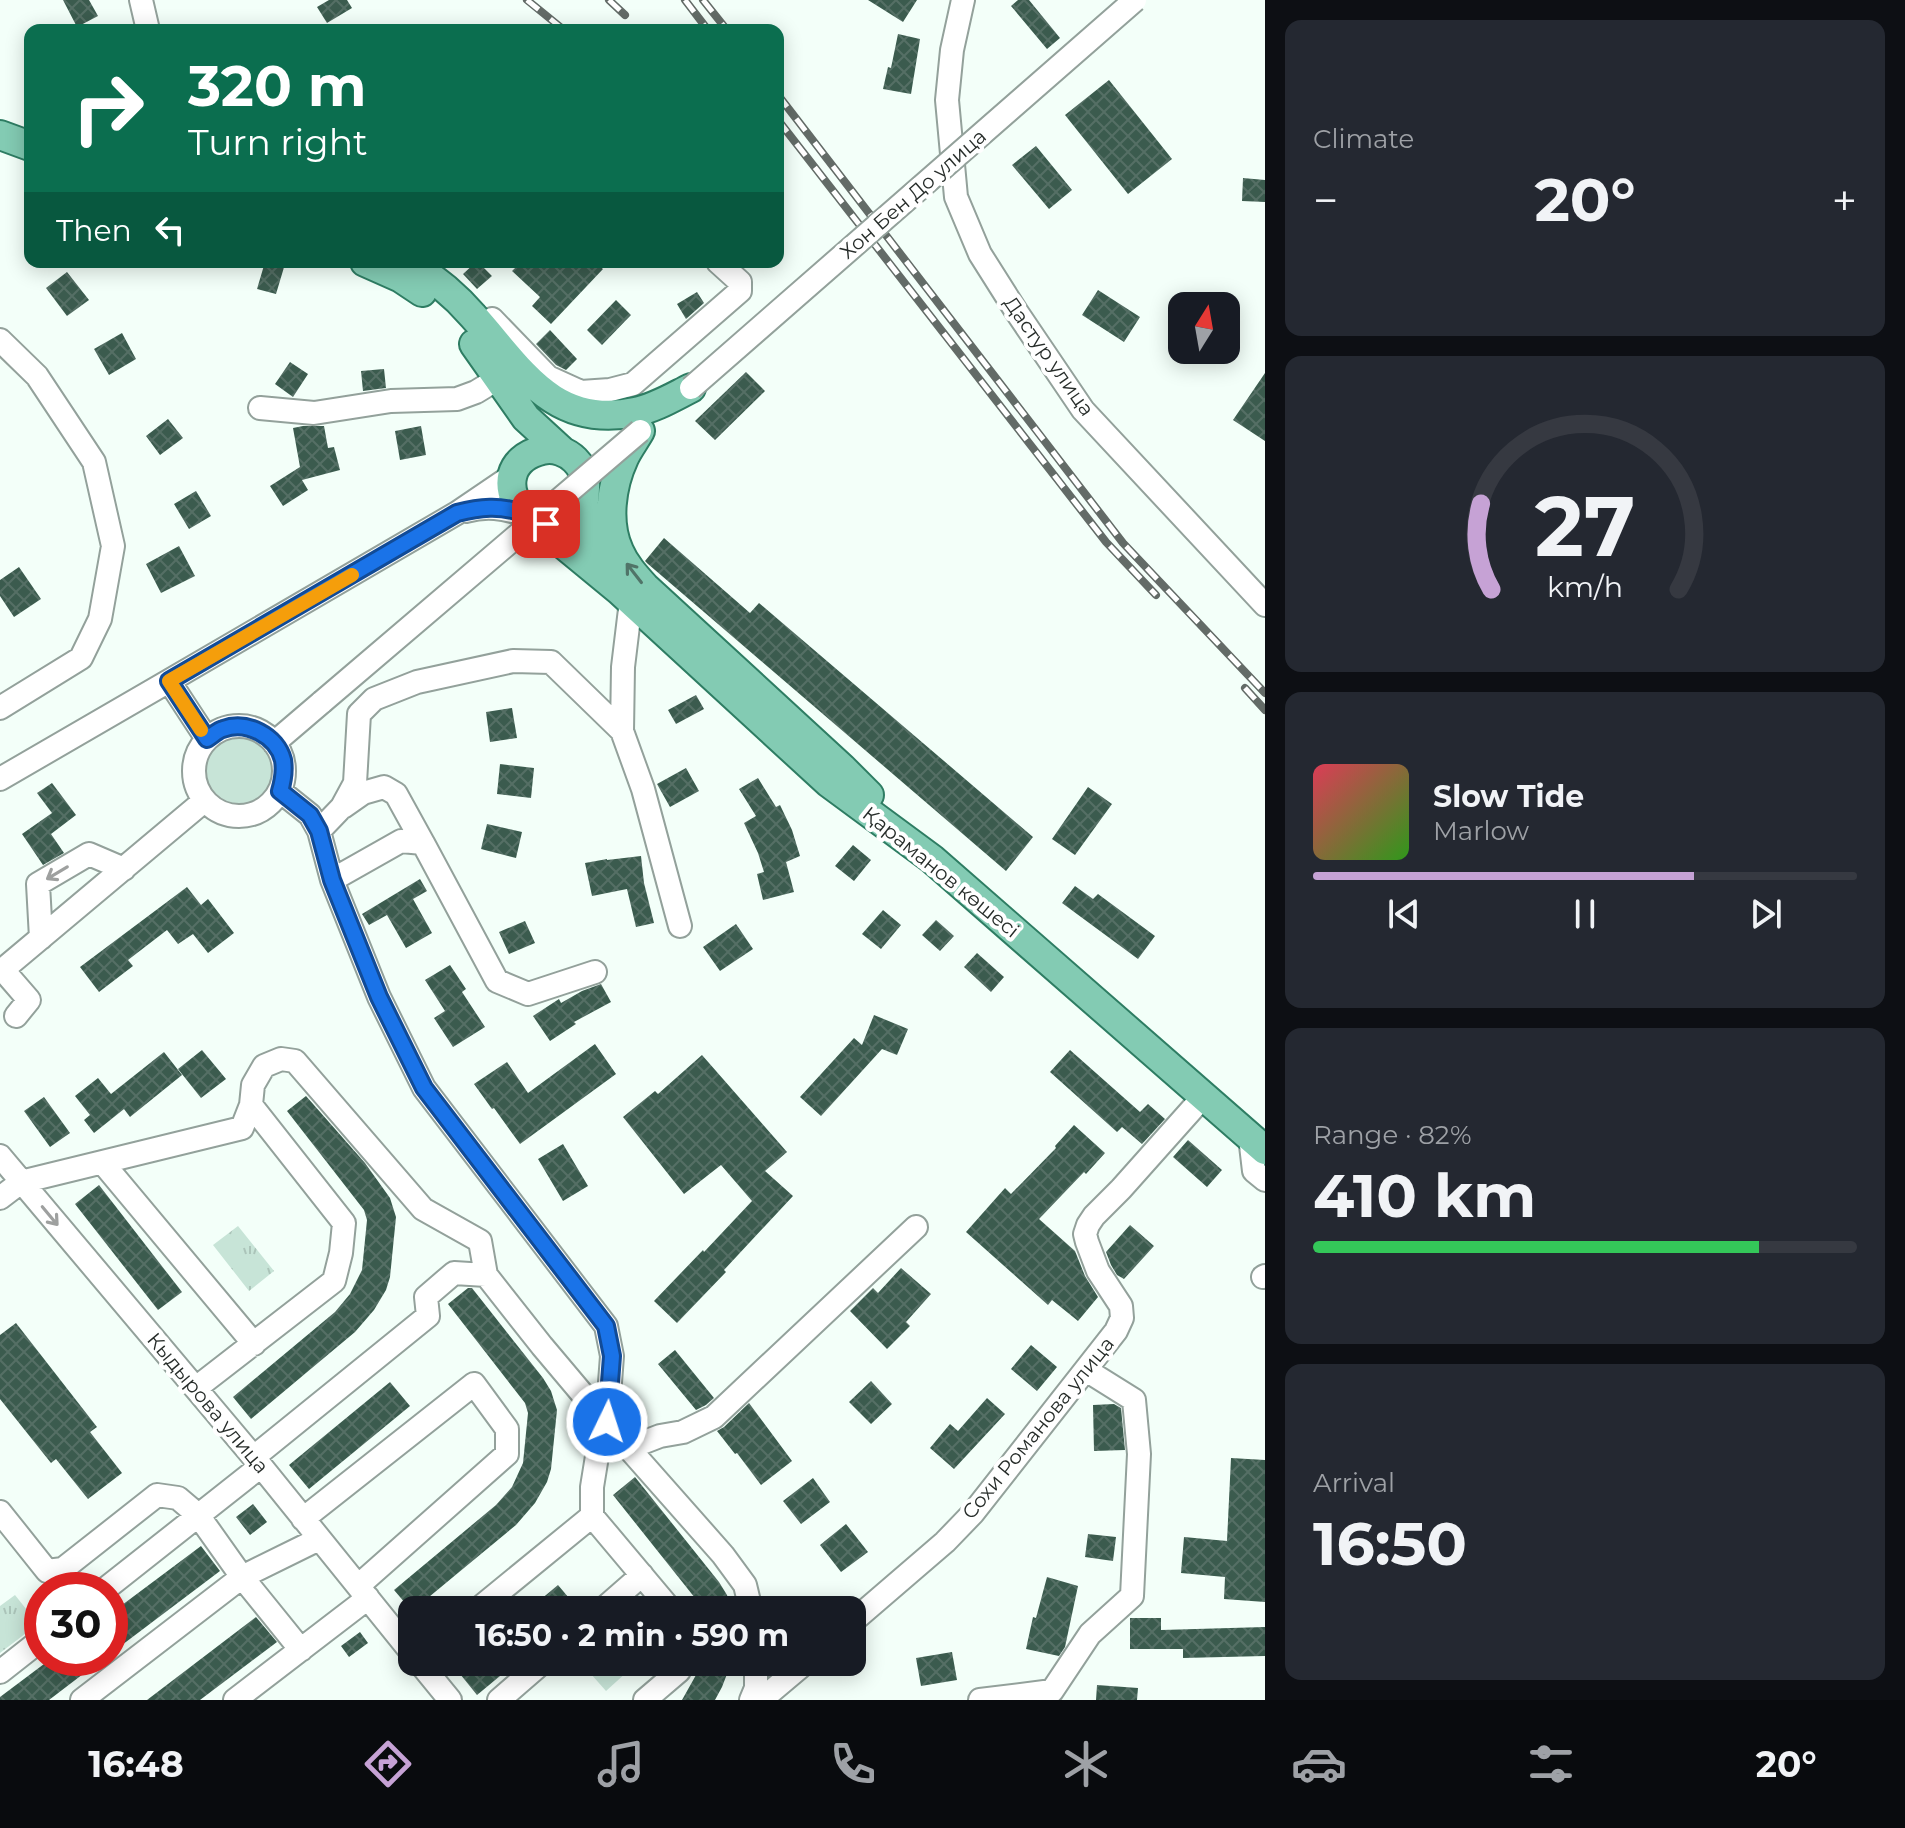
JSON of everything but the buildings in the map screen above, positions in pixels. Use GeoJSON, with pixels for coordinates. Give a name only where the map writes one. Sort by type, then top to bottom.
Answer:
{"type":"FeatureCollection","features":[{"type":"Feature","properties":{"kind":"main road"},"geometry":{"type":"LineString","coordinates":[[0,135],[24,144]]}},
{"type":"Feature","properties":{"kind":"main road"},"geometry":{"type":"LineString","coordinates":[[378,268],[401,278],[431,298],[458,325],[526,418],[581,466],[586,477],[586,534],[598,562],[626,596]]}},
{"type":"Feature","properties":{"kind":"main road"},"geometry":{"type":"LineString","coordinates":[[416,268],[442,285],[529,382],[550,399],[573,409],[596,414],[619,414],[657,405],[691,388]]}},
{"type":"Feature","properties":{"kind":"main road"},"geometry":{"type":"LineString","coordinates":[[504,386],[517,421],[519,442],[511,489],[515,503],[626,596]]}},
{"type":"Feature","properties":{"kind":"main road"},"geometry":{"type":"LineString","coordinates":[[640,431],[624,458],[611,505],[618,550],[630,570],[842,768],[932,859]]}},
{"type":"Feature","properties":{"kind":"main road"},"geometry":{"type":"LineString","coordinates":[[516,470],[530,454],[546,449],[562,451]]}},
{"type":"Feature","properties":{"kind":"main road"},"geometry":{"type":"LineString","coordinates":[[529,517],[546,524],[558,523],[577,511],[584,501]]}},
{"type":"Feature","properties":{"kind":"main road","name":"Қараманов көшесі"},"geometry":{"type":"LineString","coordinates":[[626,596],[829,783],[932,859],[1257,1144]]}},
{"type":"Feature","properties":{"kind":"street"},"geometry":{"type":"LineString","coordinates":[[141,0],[147,24]]}},
{"type":"Feature","properties":{"kind":"street","name":"Дастур улица"},"geometry":{"type":"LineString","coordinates":[[963,0],[952,50],[947,100],[956,197],[980,254],[1083,410],[1265,605]]}},
{"type":"Feature","properties":{"kind":"street","name":"Хон Бен До улица"},"geometry":{"type":"LineString","coordinates":[[274,743],[691,388],[1135,0]]}},
{"type":"Feature","properties":{"kind":"street"},"geometry":{"type":"LineString","coordinates":[[442,268],[548,377],[581,392],[610,390],[633,384],[740,291],[740,282],[725,268]]}},
{"type":"Feature","properties":{"kind":"street"},"geometry":{"type":"LineString","coordinates":[[0,340],[37,376],[94,462],[113,546],[100,619],[81,658],[0,708]]}},
{"type":"Feature","properties":{"kind":"street"},"geometry":{"type":"LineString","coordinates":[[260,408],[314,413],[391,401],[457,399],[504,386]]}},
{"type":"Feature","properties":{"kind":"street"},"geometry":{"type":"LineString","coordinates":[[0,779],[457,513],[516,470]]}},
{"type":"Feature","properties":{"kind":"street"},"geometry":{"type":"LineString","coordinates":[[457,513],[481,507],[501,508],[529,517]]}},
{"type":"Feature","properties":{"kind":"street"},"geometry":{"type":"LineString","coordinates":[[626,596],[622,731],[643,789],[680,926]]}},
{"type":"Feature","properties":{"kind":"street"},"geometry":{"type":"LineString","coordinates":[[342,807],[355,783],[359,714],[374,699],[417,682],[513,661],[551,662],[622,731]]}},
{"type":"Feature","properties":{"kind":"street"},"geometry":{"type":"LineString","coordinates":[[169,681],[207,739]]}},
{"type":"Feature","properties":{"kind":"street"},"geometry":{"type":"LineString","coordinates":[[242,726],[260,731],[274,743],[282,758],[284,775],[280,791],[269,806],[253,815],[236,817],[218,812],[204,801],[196,786],[193,769],[197,753],[207,739],[223,729],[242,726]]}},
{"type":"Feature","properties":{"kind":"street"},"geometry":{"type":"LineString","coordinates":[[319,831],[342,807],[363,793],[384,787],[396,794],[497,981],[528,994],[595,972]]}},
{"type":"Feature","properties":{"kind":"street"},"geometry":{"type":"LineString","coordinates":[[280,791],[310,815],[319,831],[332,880],[379,997],[424,1088],[606,1326],[612,1356],[607,1422],[598,1450],[592,1487],[592,1516],[659,1596]]}},
{"type":"Feature","properties":{"kind":"street"},"geometry":{"type":"LineString","coordinates":[[16,1016],[29,1000],[1,971],[204,801]]}},
{"type":"Feature","properties":{"kind":"street"},"geometry":{"type":"LineString","coordinates":[[332,880],[401,841],[423,843]]}},
{"type":"Feature","properties":{"kind":"street"},"geometry":{"type":"LineString","coordinates":[[41,938],[38,884],[89,854],[124,869]]}},
{"type":"Feature","properties":{"kind":"street"},"geometry":{"type":"LineString","coordinates":[[0,1198],[21,1182],[242,1128],[251,1105],[253,1085],[264,1066],[281,1059],[295,1061],[423,1209],[480,1241],[486,1275],[542,1346],[723,1555],[745,1585],[748,1596]]}},
{"type":"Feature","properties":{"kind":"street","name":"Сохи Романова улица"},"geometry":{"type":"LineString","coordinates":[[866,1610],[945,1542],[973,1513],[1116,1331],[1122,1318],[1121,1306],[1098,1271],[1085,1234],[1088,1225],[1203,1097]]}},
{"type":"Feature","properties":{"kind":"street"},"geometry":{"type":"LineString","coordinates":[[196,1388],[334,1281],[341,1253],[344,1223],[251,1105]]}},
{"type":"Feature","properties":{"kind":"street"},"geometry":{"type":"LineString","coordinates":[[1257,1144],[1254,1171],[1265,1180]]}},
{"type":"Feature","properties":{"kind":"street","name":"Кыдырова улица"},"geometry":{"type":"LineString","coordinates":[[0,1156],[258,1462],[398,1636]]}},
{"type":"Feature","properties":{"kind":"street"},"geometry":{"type":"LineString","coordinates":[[102,1162],[254,1344]]}},
{"type":"Feature","properties":{"kind":"street"},"geometry":{"type":"LineString","coordinates":[[629,1448],[660,1436],[683,1432],[714,1417],[916,1227]]}},
{"type":"Feature","properties":{"kind":"street"},"geometry":{"type":"LineString","coordinates":[[127,1572],[198,1515],[428,1316],[426,1297],[454,1273],[486,1275]]}},
{"type":"Feature","properties":{"kind":"street"},"geometry":{"type":"LineString","coordinates":[[980,1700],[1053,1695],[1090,1634],[1132,1596],[1139,1454],[1134,1400],[1086,1370]]}},
{"type":"Feature","properties":{"kind":"street"},"geometry":{"type":"LineString","coordinates":[[235,1700],[301,1650],[507,1454],[507,1429],[474,1384],[303,1519]]}},
{"type":"Feature","properties":{"kind":"street"},"geometry":{"type":"LineString","coordinates":[[0,1512],[47,1571],[63,1569],[157,1495],[178,1498],[198,1515],[242,1577],[301,1650]]}},
{"type":"Feature","properties":{"kind":"street"},"geometry":{"type":"LineString","coordinates":[[494,1596],[592,1516]]}},
{"type":"Feature","properties":{"kind":"street"},"geometry":{"type":"LineString","coordinates":[[82,1700],[242,1577],[319,1539]]}},
{"type":"Feature","properties":{"kind":"street"},"geometry":{"type":"LineString","coordinates":[[618,1596],[642,1575]]}},
{"type":"Feature","properties":{"kind":"street"},"geometry":{"type":"LineString","coordinates":[[0,1672],[24,1653]]}},
{"type":"Feature","properties":{"kind":"street"},"geometry":{"type":"LineString","coordinates":[[430,1676],[450,1700]]}},
{"type":"Feature","properties":{"kind":"street"},"geometry":{"type":"LineString","coordinates":[[499,1700],[527,1676]]}},
{"type":"Feature","properties":{"kind":"street"},"geometry":{"type":"LineString","coordinates":[[645,1700],[673,1676]]}},
{"type":"Feature","properties":{"kind":"street"},"geometry":{"type":"LineString","coordinates":[[751,1700],[756,1688],[756,1676]]}},
{"type":"Feature","properties":{"kind":"street"},"geometry":{"type":"LineString","coordinates":[[761,1700],[789,1676]]}},
{"type":"Feature","properties":{"kind":"green space"},"geometry":{"type":"Polygon","coordinates":[[[239,736],[258,742],[268,752],[274,771],[268,790],[258,800],[239,806],[220,800],[210,790],[204,771],[210,752],[220,742],[239,736]]]}},
{"type":"Feature","properties":{"kind":"green space"},"geometry":{"type":"Polygon","coordinates":[[[238,1226],[274,1271],[249,1291],[213,1245],[238,1226]]]}},
{"type":"Feature","properties":{"kind":"green space"},"geometry":{"type":"Polygon","coordinates":[[[15,1595],[24,1606],[24,1635],[0,1653],[0,1606],[15,1595]]]}},
{"type":"Feature","properties":{"kind":"green space"},"geometry":{"type":"Polygon","coordinates":[[[593,1676],[623,1676],[606,1691],[593,1676]]]}},
{"type":"Feature","properties":{"kind":"railway"},"geometry":{"type":"LineString","coordinates":[[527,0],[557,24]]}},
{"type":"Feature","properties":{"kind":"railway"},"geometry":{"type":"LineString","coordinates":[[609,0],[625,15]]}},
{"type":"Feature","properties":{"kind":"railway"},"geometry":{"type":"LineString","coordinates":[[685,0],[703,24]]}},
{"type":"Feature","properties":{"kind":"railway"},"geometry":{"type":"LineString","coordinates":[[703,0],[722,24]]}},
{"type":"Feature","properties":{"kind":"railway"},"geometry":{"type":"LineString","coordinates":[[784,103],[1123,543],[1265,693]]}},
{"type":"Feature","properties":{"kind":"railway"},"geometry":{"type":"LineString","coordinates":[[784,128],[1106,542],[1156,595]]}},
{"type":"Feature","properties":{"kind":"railway"},"geometry":{"type":"LineString","coordinates":[[1245,688],[1265,710]]}},
{"type":"Feature","properties":{"kind":"slow traffic"},"geometry":{"type":"LineString","coordinates":[[201,730],[169,681],[352,575]]}},
{"type":"Feature","properties":{"kind":"route"},"geometry":{"type":"LineString","coordinates":[[546,524],[501,508],[481,507],[457,513],[169,681],[207,739],[223,729],[242,726],[260,731],[274,743],[282,758],[284,775],[280,791],[310,815],[319,831],[332,880],[379,997],[424,1088],[606,1326],[612,1356],[607,1422]]}}]}
